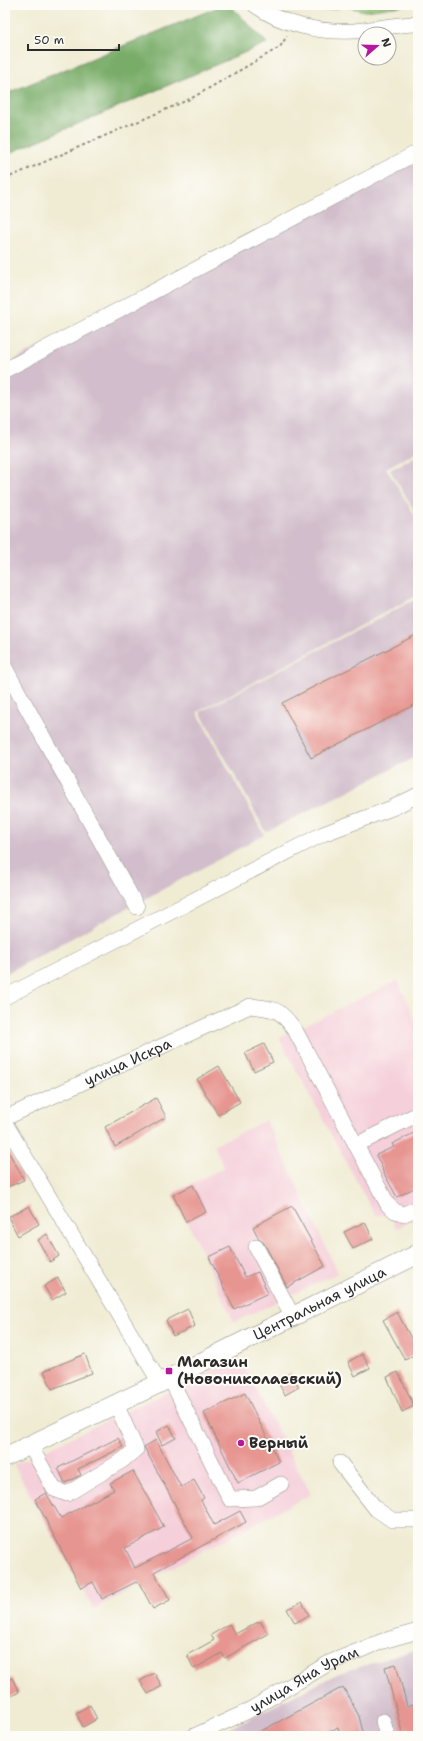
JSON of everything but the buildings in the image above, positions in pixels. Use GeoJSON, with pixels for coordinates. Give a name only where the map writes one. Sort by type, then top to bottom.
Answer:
{"type":"FeatureCollection","features":[{"type":"Feature","properties":{"kind":"main road","name":"Центральная улица"},"geometry":{"type":"LineString","coordinates":[[5,1456],[165,1381],[418,1254]]}},
{"type":"Feature","properties":{"kind":"street"},"geometry":{"type":"LineString","coordinates":[[255,5],[295,25],[323,30],[353,31],[418,24]]}},
{"type":"Feature","properties":{"kind":"street"},"geometry":{"type":"LineString","coordinates":[[5,370],[418,152]]}},
{"type":"Feature","properties":{"kind":"street"},"geometry":{"type":"LineString","coordinates":[[5,668],[137,907]]}},
{"type":"Feature","properties":{"kind":"street"},"geometry":{"type":"LineString","coordinates":[[5,997],[323,834],[392,808],[418,795]]}},
{"type":"Feature","properties":{"kind":"street","name":"улица Искра"},"geometry":{"type":"LineString","coordinates":[[5,1118],[250,1006],[272,1009],[284,1014],[296,1030],[356,1145]]}},
{"type":"Feature","properties":{"kind":"street"},"geometry":{"type":"LineString","coordinates":[[418,1114],[356,1145],[388,1205],[395,1211],[404,1214],[418,1208]]}},
{"type":"Feature","properties":{"kind":"street"},"geometry":{"type":"LineString","coordinates":[[5,1123],[165,1381],[230,1499],[256,1498],[281,1484]]}},
{"type":"Feature","properties":{"kind":"street"},"geometry":{"type":"LineString","coordinates":[[256,1247],[292,1318]]}},
{"type":"Feature","properties":{"kind":"street"},"geometry":{"type":"LineString","coordinates":[[30,1445],[54,1489],[67,1494],[124,1460],[136,1449],[116,1404]]}},
{"type":"Feature","properties":{"kind":"street"},"geometry":{"type":"LineString","coordinates":[[340,1463],[376,1509],[392,1520],[418,1520]]}},
{"type":"Feature","properties":{"kind":"street","name":"улица Яна Урам"},"geometry":{"type":"LineString","coordinates":[[194,1736],[246,1712],[331,1662],[383,1641],[418,1631]]}},
{"type":"Feature","properties":{"kind":"street"},"geometry":{"type":"LineString","coordinates":[[383,1722],[387,1736]]}},
{"type":"Feature","properties":{"kind":"path"},"geometry":{"type":"LineString","coordinates":[[5,179],[190,99],[280,47],[295,25]]}},
{"type":"Feature","properties":{"kind":"shaded area"},"geometry":{"type":"Polygon","coordinates":[[[418,148],[418,451],[386,468],[418,521],[418,595],[197,712],[264,835],[5,974],[5,365],[418,148]]]}},
{"type":"Feature","properties":{"kind":"shaded area"},"geometry":{"type":"Polygon","coordinates":[[[418,455],[418,517],[390,470],[418,455]]]}},
{"type":"Feature","properties":{"kind":"shaded area"},"geometry":{"type":"Polygon","coordinates":[[[418,598],[418,756],[266,832],[200,712],[418,598]]]}},
{"type":"Feature","properties":{"kind":"shaded area"},"geometry":{"type":"Polygon","coordinates":[[[398,980],[418,1027],[418,1218],[397,1228],[390,1215],[375,1215],[279,1038],[398,980]]]}},
{"type":"Feature","properties":{"kind":"shaded area"},"geometry":{"type":"Polygon","coordinates":[[[266,1120],[338,1273],[234,1322],[174,1192],[224,1168],[214,1145],[266,1120]]]}},
{"type":"Feature","properties":{"kind":"shaded area"},"geometry":{"type":"Polygon","coordinates":[[[239,1357],[311,1494],[93,1609],[14,1465],[239,1357]]]}},
{"type":"Feature","properties":{"kind":"shaded area"},"geometry":{"type":"Polygon","coordinates":[[[418,1649],[418,1736],[214,1736],[337,1674],[418,1649]]]}},
{"type":"Feature","properties":{"kind":"green space"},"geometry":{"type":"Polygon","coordinates":[[[223,5],[230,5],[267,43],[5,155],[5,94],[223,5]]]}},
{"type":"Feature","properties":{"kind":"green space"},"geometry":{"type":"Polygon","coordinates":[[[295,5],[347,5],[334,9],[314,10],[301,8],[295,5]]]}},
{"type":"Feature","properties":{"kind":"green space"},"geometry":{"type":"Polygon","coordinates":[[[407,5],[365,11],[344,6],[407,5]]]}},
{"type":"Feature","properties":{"kind":"place","name":"Магазин (Новониколаевский)"},"geometry":{"type":"Point","coordinates":[169,1371]}},
{"type":"Feature","properties":{"kind":"place","name":"Верный"},"geometry":{"type":"Point","coordinates":[241,1443]}}]}
